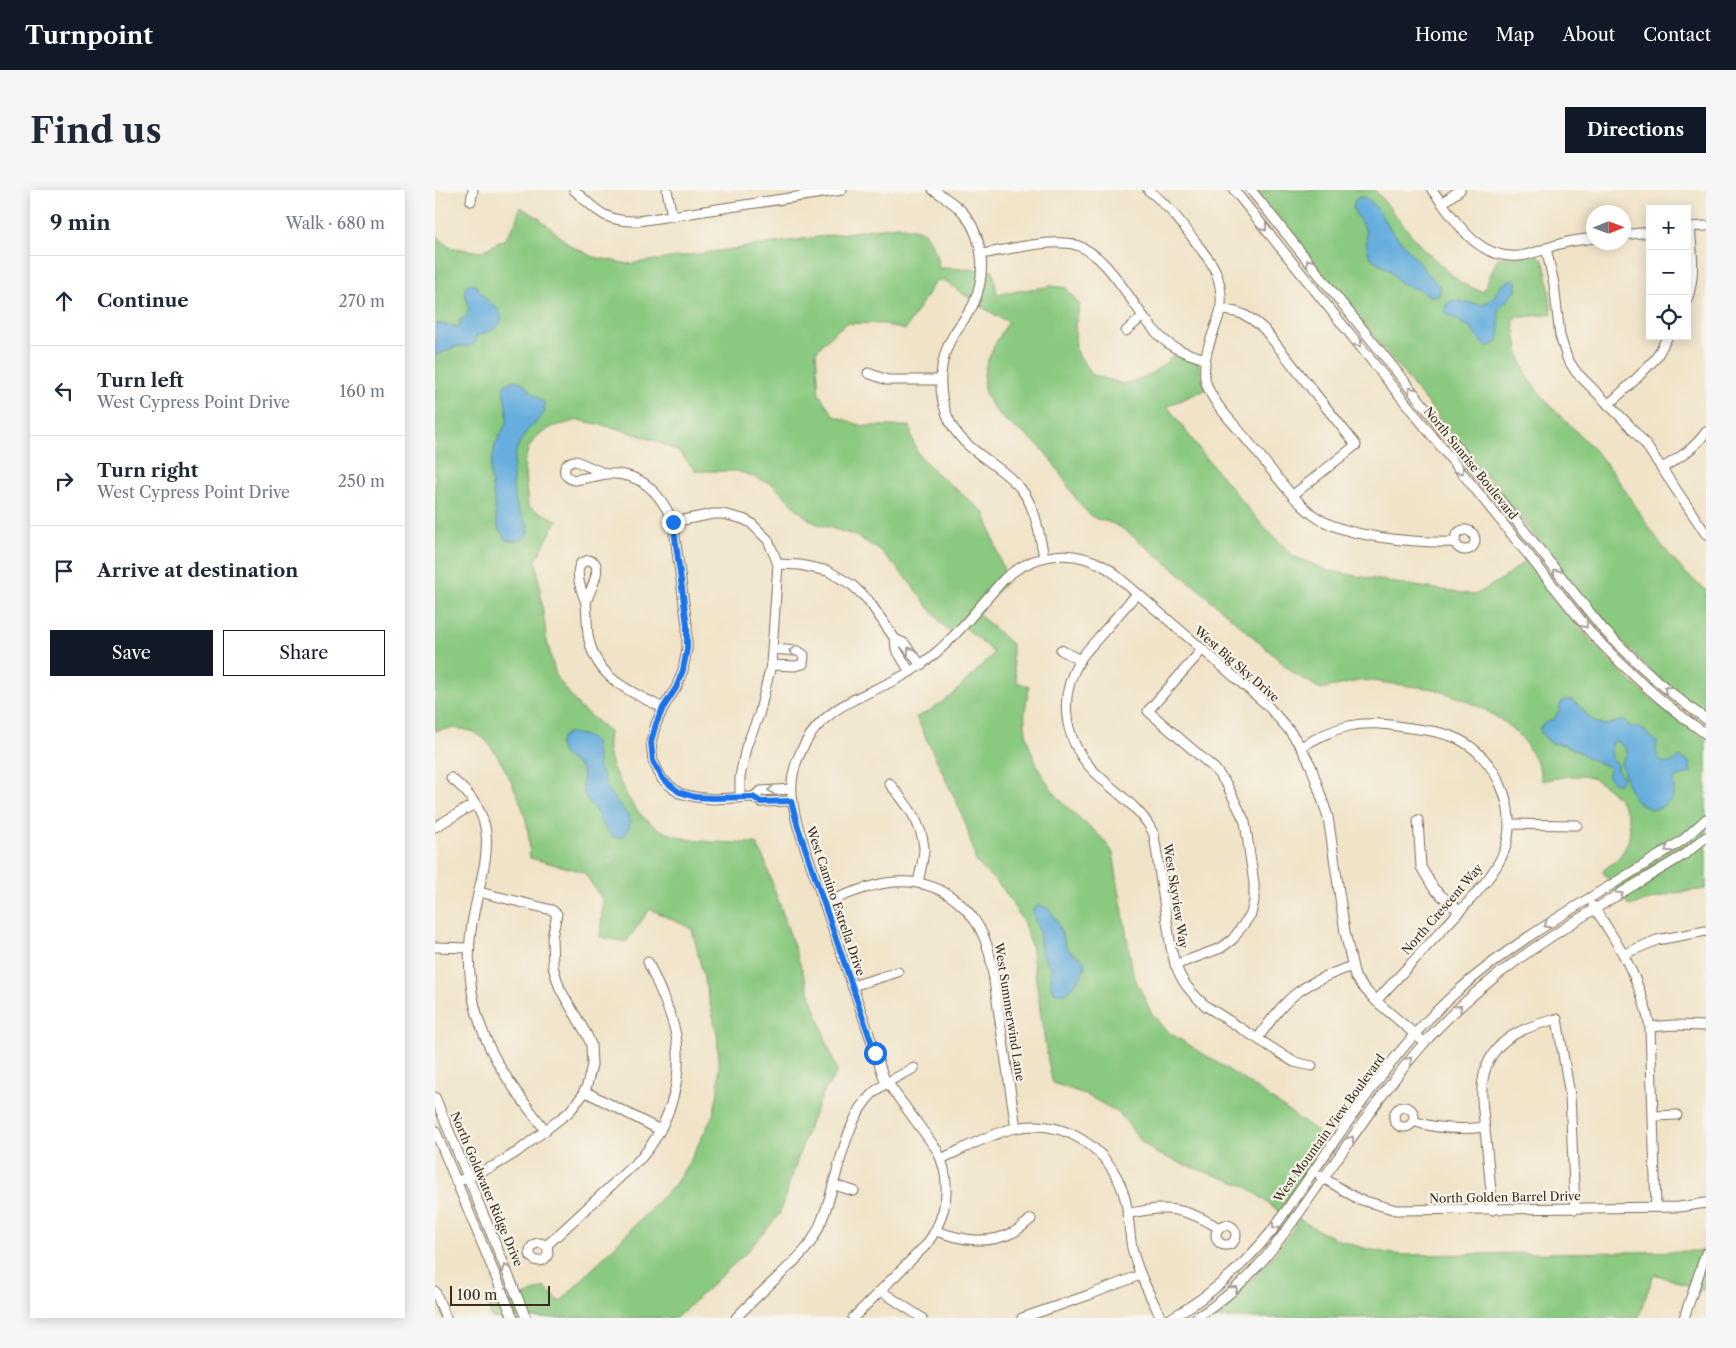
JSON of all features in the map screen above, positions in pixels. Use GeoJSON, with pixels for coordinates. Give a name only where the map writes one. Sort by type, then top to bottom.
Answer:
{"type":"FeatureCollection","features":[{"type":"Feature","properties":{"kind":"street"},"geometry":{"type":"LineString","coordinates":[[471,201],[473,190]]}},
{"type":"Feature","properties":{"kind":"street"},"geometry":{"type":"LineString","coordinates":[[574,190],[593,208],[606,217],[623,222],[638,222],[842,190]]}},
{"type":"Feature","properties":{"kind":"street"},"geometry":{"type":"LineString","coordinates":[[667,190],[672,216]]}},
{"type":"Feature","properties":{"kind":"street"},"geometry":{"type":"LineString","coordinates":[[936,190],[966,214],[982,254],[978,292],[945,352],[940,380],[947,416],[957,434],[975,452],[1009,477],[1021,489],[1037,523],[1044,557]]}},
{"type":"Feature","properties":{"kind":"street"},"geometry":{"type":"LineString","coordinates":[[1148,190],[1167,206],[1214,267],[1220,286],[1221,310],[1205,359],[1205,377],[1208,388],[1221,408],[1293,495],[1313,514],[1340,529],[1418,542],[1455,542]]}},
{"type":"Feature","properties":{"kind":"street","name":"North Sunrise Boulevard"},"geometry":{"type":"LineString","coordinates":[[1234,190],[1592,634],[1628,672],[1672,710],[1706,734]]}},
{"type":"Feature","properties":{"kind":"street","name":"North Sunrise Boulevard"},"geometry":{"type":"LineString","coordinates":[[1251,190],[1604,630],[1641,667],[1706,719]]}},
{"type":"Feature","properties":{"kind":"street"},"geometry":{"type":"LineString","coordinates":[[1432,190],[1471,239],[1486,251],[1518,256],[1571,241],[1586,239]]}},
{"type":"Feature","properties":{"kind":"street"},"geometry":{"type":"LineString","coordinates":[[1442,203],[1460,190]]}},
{"type":"Feature","properties":{"kind":"street"},"geometry":{"type":"LineString","coordinates":[[1691,227],[1706,226]]}},
{"type":"Feature","properties":{"kind":"street"},"geometry":{"type":"LineString","coordinates":[[1631,234],[1646,232]]}},
{"type":"Feature","properties":{"kind":"street"},"geometry":{"type":"LineString","coordinates":[[982,254],[1055,242],[1076,245],[1093,253],[1106,266],[1153,329],[1179,350],[1205,359]]}},
{"type":"Feature","properties":{"kind":"street"},"geometry":{"type":"LineString","coordinates":[[1546,248],[1554,284],[1560,336],[1567,358],[1576,372],[1637,435],[1662,468],[1706,534]]}},
{"type":"Feature","properties":{"kind":"street"},"geometry":{"type":"LineString","coordinates":[[1688,295],[1693,265],[1691,250]]}},
{"type":"Feature","properties":{"kind":"street"},"geometry":{"type":"LineString","coordinates":[[1221,310],[1245,314],[1264,328],[1356,445],[1293,495]]}},
{"type":"Feature","properties":{"kind":"street"},"geometry":{"type":"LineString","coordinates":[[1126,331],[1143,316]]}},
{"type":"Feature","properties":{"kind":"street"},"geometry":{"type":"LineString","coordinates":[[1608,405],[1650,364],[1666,340]]}},
{"type":"Feature","properties":{"kind":"street"},"geometry":{"type":"LineString","coordinates":[[868,373],[887,380],[940,380]]}},
{"type":"Feature","properties":{"kind":"street"},"geometry":{"type":"LineString","coordinates":[[1662,468],[1696,445],[1706,432]]}},
{"type":"Feature","properties":{"kind":"street"},"geometry":{"type":"LineString","coordinates":[[606,474],[638,479],[656,491],[673,522],[687,625],[687,649],[683,670],[676,688],[663,708],[651,742],[653,761],[663,779],[679,792],[695,797],[753,797],[761,802],[791,801]]}},
{"type":"Feature","properties":{"kind":"street"},"geometry":{"type":"LineString","coordinates":[[673,522],[713,514],[723,514],[743,519],[751,523],[768,540],[778,564],[771,665],[759,715],[745,748],[740,777],[740,797]]}},
{"type":"Feature","properties":{"kind":"street","name":"West Big Sky Drive"},"geometry":{"type":"LineString","coordinates":[[1044,557],[1068,555],[1092,560],[1110,570],[1266,704],[1289,730],[1311,766],[1328,817],[1345,932],[1351,966],[1355,977],[1376,1001],[1424,1042]]}},
{"type":"Feature","properties":{"kind":"street","name":"West Camino Estrella Drive"},"geometry":{"type":"LineString","coordinates":[[853,1318],[927,1244],[936,1231],[947,1194],[946,1177],[937,1150],[887,1083],[798,827],[791,801],[794,766],[807,739],[818,724],[843,705],[921,666],[943,646],[1005,578],[1017,568],[1044,557]]}},
{"type":"Feature","properties":{"kind":"street"},"geometry":{"type":"LineString","coordinates":[[778,564],[828,571],[852,585],[867,600],[895,639],[905,643],[921,666]]}},
{"type":"Feature","properties":{"kind":"street","name":"West Skyview Way"},"geometry":{"type":"LineString","coordinates":[[1137,594],[1080,660],[1069,688],[1067,716],[1070,735],[1077,752],[1087,766],[1137,811],[1150,826],[1154,835],[1171,948],[1175,964],[1183,982],[1194,996],[1206,1006],[1294,1062],[1312,1066]]}},
{"type":"Feature","properties":{"kind":"street"},"geometry":{"type":"LineString","coordinates":[[587,603],[590,642],[594,656],[604,672],[617,684],[663,708]]}},
{"type":"Feature","properties":{"kind":"street"},"geometry":{"type":"LineString","coordinates":[[895,639],[895,649],[910,672]]}},
{"type":"Feature","properties":{"kind":"street"},"geometry":{"type":"LineString","coordinates":[[771,665],[795,666],[803,664],[804,655],[798,651],[772,649]]}},
{"type":"Feature","properties":{"kind":"street"},"geometry":{"type":"LineString","coordinates":[[1061,650],[1080,660]]}},
{"type":"Feature","properties":{"kind":"street"},"geometry":{"type":"LineString","coordinates":[[1175,964],[1221,948],[1241,929],[1251,914],[1254,901],[1254,883],[1245,822],[1227,784],[1215,769],[1148,711],[1202,650]]}},
{"type":"Feature","properties":{"kind":"street","name":"North Crescent Way"},"geometry":{"type":"LineString","coordinates":[[1301,747],[1335,729],[1368,723],[1442,734],[1457,738],[1469,745],[1485,760],[1499,781],[1506,800],[1509,824],[1507,843],[1500,860],[1484,884],[1376,1001]]}},
{"type":"Feature","properties":{"kind":"street"},"geometry":{"type":"LineString","coordinates":[[451,778],[463,788],[475,803],[486,832],[486,863],[473,914],[470,948],[472,992],[477,1016],[502,1071],[546,1130]]}},
{"type":"Feature","properties":{"kind":"street"},"geometry":{"type":"LineString","coordinates":[[889,783],[910,810],[920,831],[924,848],[918,883]]}},
{"type":"Feature","properties":{"kind":"street"},"geometry":{"type":"LineString","coordinates":[[753,797],[761,791],[791,790]]}},
{"type":"Feature","properties":{"kind":"street"},"geometry":{"type":"LineString","coordinates":[[435,827],[475,803]]}},
{"type":"Feature","properties":{"kind":"street","name":"West Mountain View Boulevard"},"geometry":{"type":"LineString","coordinates":[[1171,1318],[1203,1298],[1243,1264],[1271,1232],[1378,1078],[1415,1034],[1451,997],[1498,958],[1683,840],[1706,819]]}},
{"type":"Feature","properties":{"kind":"street"},"geometry":{"type":"LineString","coordinates":[[1418,820],[1421,867],[1434,889],[1459,911]]}},
{"type":"Feature","properties":{"kind":"street"},"geometry":{"type":"LineString","coordinates":[[1509,824],[1577,825]]}},
{"type":"Feature","properties":{"kind":"street","name":"West Mountain View Boulevard"},"geometry":{"type":"LineString","coordinates":[[1196,1318],[1231,1292],[1265,1259],[1394,1078],[1424,1042],[1463,1004],[1502,970],[1527,952],[1684,855],[1706,837]]}},
{"type":"Feature","properties":{"kind":"street","name":"West Summerwind Lane"},"geometry":{"type":"LineString","coordinates":[[824,903],[878,884],[894,882],[918,883],[946,893],[959,902],[977,923],[988,946],[991,961],[1016,1128]]}},
{"type":"Feature","properties":{"kind":"street"},"geometry":{"type":"LineString","coordinates":[[456,1182],[505,1160],[569,1112],[585,1091],[592,1065],[591,1045],[587,1034],[570,1008],[557,981],[553,967],[552,937],[557,914],[552,910],[479,892]]}},
{"type":"Feature","properties":{"kind":"street"},"geometry":{"type":"LineString","coordinates":[[1589,899],[1624,954],[1639,986],[1650,1027],[1657,1207]]}},
{"type":"Feature","properties":{"kind":"street"},"geometry":{"type":"LineString","coordinates":[[1624,954],[1657,940],[1706,931]]}},
{"type":"Feature","properties":{"kind":"street"},"geometry":{"type":"LineString","coordinates":[[435,947],[470,948]]}},
{"type":"Feature","properties":{"kind":"street"},"geometry":{"type":"LineString","coordinates":[[546,1246],[642,1157],[660,1130],[676,1085],[678,1052],[670,1016],[648,962]]}},
{"type":"Feature","properties":{"kind":"street"},"geometry":{"type":"LineString","coordinates":[[1258,1038],[1285,1002],[1303,987],[1351,966]]}},
{"type":"Feature","properties":{"kind":"street"},"geometry":{"type":"LineString","coordinates":[[852,986],[898,972]]}},
{"type":"Feature","properties":{"kind":"street"},"geometry":{"type":"LineString","coordinates":[[1493,1210],[1482,1090],[1486,1066],[1498,1048],[1512,1034],[1535,1024],[1557,1020],[1570,1095],[1575,1209]]}},
{"type":"Feature","properties":{"kind":"street"},"geometry":{"type":"LineString","coordinates":[[1650,1027],[1673,1025],[1706,1026]]}},
{"type":"Feature","properties":{"kind":"street"},"geometry":{"type":"LineString","coordinates":[[736,1318],[803,1252],[815,1236],[834,1185],[851,1128],[862,1105],[872,1093],[914,1068]]}},
{"type":"Feature","properties":{"kind":"street"},"geometry":{"type":"LineString","coordinates":[[585,1091],[660,1130]]}},
{"type":"Feature","properties":{"kind":"street","name":"North Goldwater Ridge Drive"},"geometry":{"type":"LineString","coordinates":[[435,1097],[525,1316]]}},
{"type":"Feature","properties":{"kind":"street"},"geometry":{"type":"LineString","coordinates":[[1654,1116],[1677,1116]]}},
{"type":"Feature","properties":{"kind":"street"},"geometry":{"type":"LineString","coordinates":[[1413,1121],[1440,1127],[1485,1127]]}},
{"type":"Feature","properties":{"kind":"street"},"geometry":{"type":"LineString","coordinates":[[941,1159],[1016,1128],[1044,1126],[1074,1134],[1096,1149],[1113,1170],[1124,1195],[1133,1249],[1140,1275],[1161,1318]]}},
{"type":"Feature","properties":{"kind":"street","name":"North Goldwater Ridge Drive"},"geometry":{"type":"LineString","coordinates":[[435,1130],[512,1318]]}},
{"type":"Feature","properties":{"kind":"street","name":"North Golden Barrel Drive"},"geometry":{"type":"LineString","coordinates":[[1313,1172],[1358,1198],[1396,1210],[1679,1207],[1706,1203]]}},
{"type":"Feature","properties":{"kind":"street"},"geometry":{"type":"LineString","coordinates":[[834,1185],[854,1191]]}},
{"type":"Feature","properties":{"kind":"street"},"geometry":{"type":"LineString","coordinates":[[1706,1203],[1706,1208]]}},
{"type":"Feature","properties":{"kind":"street"},"geometry":{"type":"LineString","coordinates":[[1127,1214],[1147,1209],[1168,1208],[1190,1213],[1219,1228]]}},
{"type":"Feature","properties":{"kind":"street"},"geometry":{"type":"LineString","coordinates":[[936,1231],[957,1238],[975,1241],[994,1239],[1013,1233],[1031,1219]]}},
{"type":"Feature","properties":{"kind":"street"},"geometry":{"type":"LineString","coordinates":[[1684,1318],[1706,1253]]}},
{"type":"Feature","properties":{"kind":"street"},"geometry":{"type":"LineString","coordinates":[[1022,1318],[1140,1275]]}},
{"type":"Feature","properties":{"kind":"street"},"geometry":{"type":"LineString","coordinates":[[435,1291],[446,1318]]}},
{"type":"Feature","properties":{"kind":"street"},"geometry":{"type":"LineString","coordinates":[[881,1291],[922,1318]]}},
{"type":"Feature","properties":{"kind":"street"},"geometry":{"type":"LineString","coordinates":[[512,1318],[525,1316]]}},
{"type":"Feature","properties":{"kind":"green space"},"geometry":{"type":"Polygon","coordinates":[[[1256,190],[1375,190],[1423,249],[1461,283],[1483,292],[1498,258],[1537,255],[1543,259],[1552,314],[1513,318],[1522,363],[1528,377],[1546,401],[1598,453],[1676,563],[1706,590],[1706,713],[1664,683],[1608,628],[1256,190]]]}},
{"type":"Feature","properties":{"kind":"green space"},"geometry":{"type":"Polygon","coordinates":[[[520,207],[539,218],[571,246],[594,257],[628,264],[888,227],[898,226],[923,231],[935,249],[939,268],[993,270],[997,294],[1052,286],[1066,288],[1080,305],[1075,325],[1076,351],[1091,374],[1122,384],[1146,377],[1176,353],[1198,361],[1205,390],[1167,406],[1204,455],[1262,525],[1295,557],[1330,571],[1475,595],[1505,577],[1526,560],[1575,623],[1630,681],[1706,739],[1706,889],[1674,893],[1629,906],[1602,871],[1620,856],[1630,834],[1630,824],[1623,805],[1602,784],[1592,778],[1580,776],[1567,776],[1542,781],[1538,764],[1523,739],[1506,723],[1482,708],[1434,689],[1363,680],[1321,689],[1295,674],[1199,590],[1130,534],[1114,524],[1092,517],[1038,445],[1001,417],[989,402],[984,383],[986,365],[994,346],[1008,322],[980,306],[945,281],[936,280],[905,330],[887,324],[846,323],[825,341],[816,352],[819,394],[834,416],[863,426],[910,426],[917,452],[936,473],[985,513],[1007,581],[978,614],[1012,644],[1012,659],[1017,682],[1029,687],[1025,710],[1027,737],[1042,775],[1067,807],[1097,834],[1113,853],[1133,974],[1151,1012],[1165,1030],[1246,1081],[1329,1140],[1283,1207],[1311,1226],[1340,1240],[1369,1249],[1403,1255],[1702,1251],[1696,1270],[1706,1274],[1706,1291],[1654,1274],[1638,1318],[1203,1318],[1243,1288],[1266,1264],[1296,1225],[1246,1186],[1156,1153],[1143,1143],[1119,1113],[1085,1094],[1053,1083],[1043,1030],[1031,945],[1023,921],[1003,889],[976,862],[966,825],[957,803],[916,717],[928,712],[951,696],[994,653],[959,622],[950,632],[906,578],[881,551],[856,536],[815,523],[803,515],[772,484],[738,471],[696,471],[679,452],[658,442],[620,429],[578,420],[552,427],[537,436],[529,447],[524,463],[528,507],[557,520],[536,560],[547,641],[556,676],[580,708],[609,731],[608,750],[613,768],[633,806],[647,820],[661,830],[678,837],[715,842],[756,843],[763,856],[837,1072],[823,1093],[808,1128],[779,1215],[746,1253],[676,1318],[492,1318],[488,1307],[513,1301],[544,1287],[560,1302],[675,1184],[691,1159],[713,1115],[718,1092],[719,1064],[717,1033],[692,929],[650,909],[626,942],[600,937],[603,901],[584,872],[530,858],[528,829],[523,811],[509,776],[489,745],[478,734],[466,730],[447,729],[435,731],[435,234],[449,247],[480,252],[505,239],[515,224],[520,207]]]}},
{"type":"Feature","properties":{"kind":"water"},"geometry":{"type":"Polygon","coordinates":[[[1364,197],[1373,203],[1389,227],[1440,288],[1439,296],[1430,296],[1420,290],[1402,285],[1389,270],[1371,258],[1367,249],[1366,231],[1353,209],[1355,200],[1364,197]]]}},
{"type":"Feature","properties":{"kind":"water"},"geometry":{"type":"Polygon","coordinates":[[[1513,279],[1516,281],[1516,291],[1499,308],[1499,334],[1496,344],[1491,346],[1484,345],[1469,327],[1445,313],[1449,302],[1459,301],[1483,304],[1488,302],[1503,284],[1513,279]]]}},
{"type":"Feature","properties":{"kind":"water"},"geometry":{"type":"Polygon","coordinates":[[[468,284],[474,284],[488,301],[498,309],[501,321],[495,328],[476,336],[476,342],[471,345],[455,347],[435,355],[435,323],[460,327],[460,320],[469,311],[464,292],[468,284]]]}},
{"type":"Feature","properties":{"kind":"water"},"geometry":{"type":"Polygon","coordinates":[[[514,380],[522,382],[544,402],[545,412],[524,434],[518,445],[513,472],[515,499],[528,531],[523,539],[513,541],[506,540],[499,530],[490,471],[495,446],[507,421],[503,388],[514,380]]]}},
{"type":"Feature","properties":{"kind":"water"},"geometry":{"type":"Polygon","coordinates":[[[1567,699],[1576,703],[1597,723],[1607,725],[1624,721],[1631,727],[1644,730],[1657,742],[1656,752],[1664,763],[1670,763],[1679,757],[1689,762],[1691,772],[1673,781],[1674,793],[1672,799],[1657,809],[1650,809],[1636,801],[1626,781],[1621,762],[1627,752],[1616,741],[1611,743],[1612,760],[1617,763],[1617,769],[1623,777],[1620,783],[1614,782],[1607,775],[1610,768],[1595,762],[1570,747],[1551,743],[1546,739],[1541,732],[1542,726],[1554,719],[1561,703],[1567,699]]]}},
{"type":"Feature","properties":{"kind":"water"},"geometry":{"type":"Polygon","coordinates":[[[568,733],[583,735],[595,743],[599,769],[604,777],[607,789],[630,820],[629,829],[623,835],[618,837],[609,833],[585,796],[582,788],[583,776],[580,767],[564,755],[559,745],[562,737],[568,733]]]}},
{"type":"Feature","properties":{"kind":"water"},"geometry":{"type":"Polygon","coordinates":[[[1038,905],[1050,911],[1057,922],[1069,951],[1084,962],[1085,969],[1081,977],[1065,993],[1054,992],[1051,987],[1051,967],[1041,954],[1039,930],[1032,912],[1038,905]]]}},
{"type":"Feature","properties":{"kind":"route"},"geometry":{"type":"LineString","coordinates":[[673,522],[687,625],[687,649],[683,670],[676,688],[663,708],[656,724],[651,742],[653,761],[663,779],[679,792],[695,797],[753,797],[761,802],[791,801],[835,939],[875,1053]]}}]}
